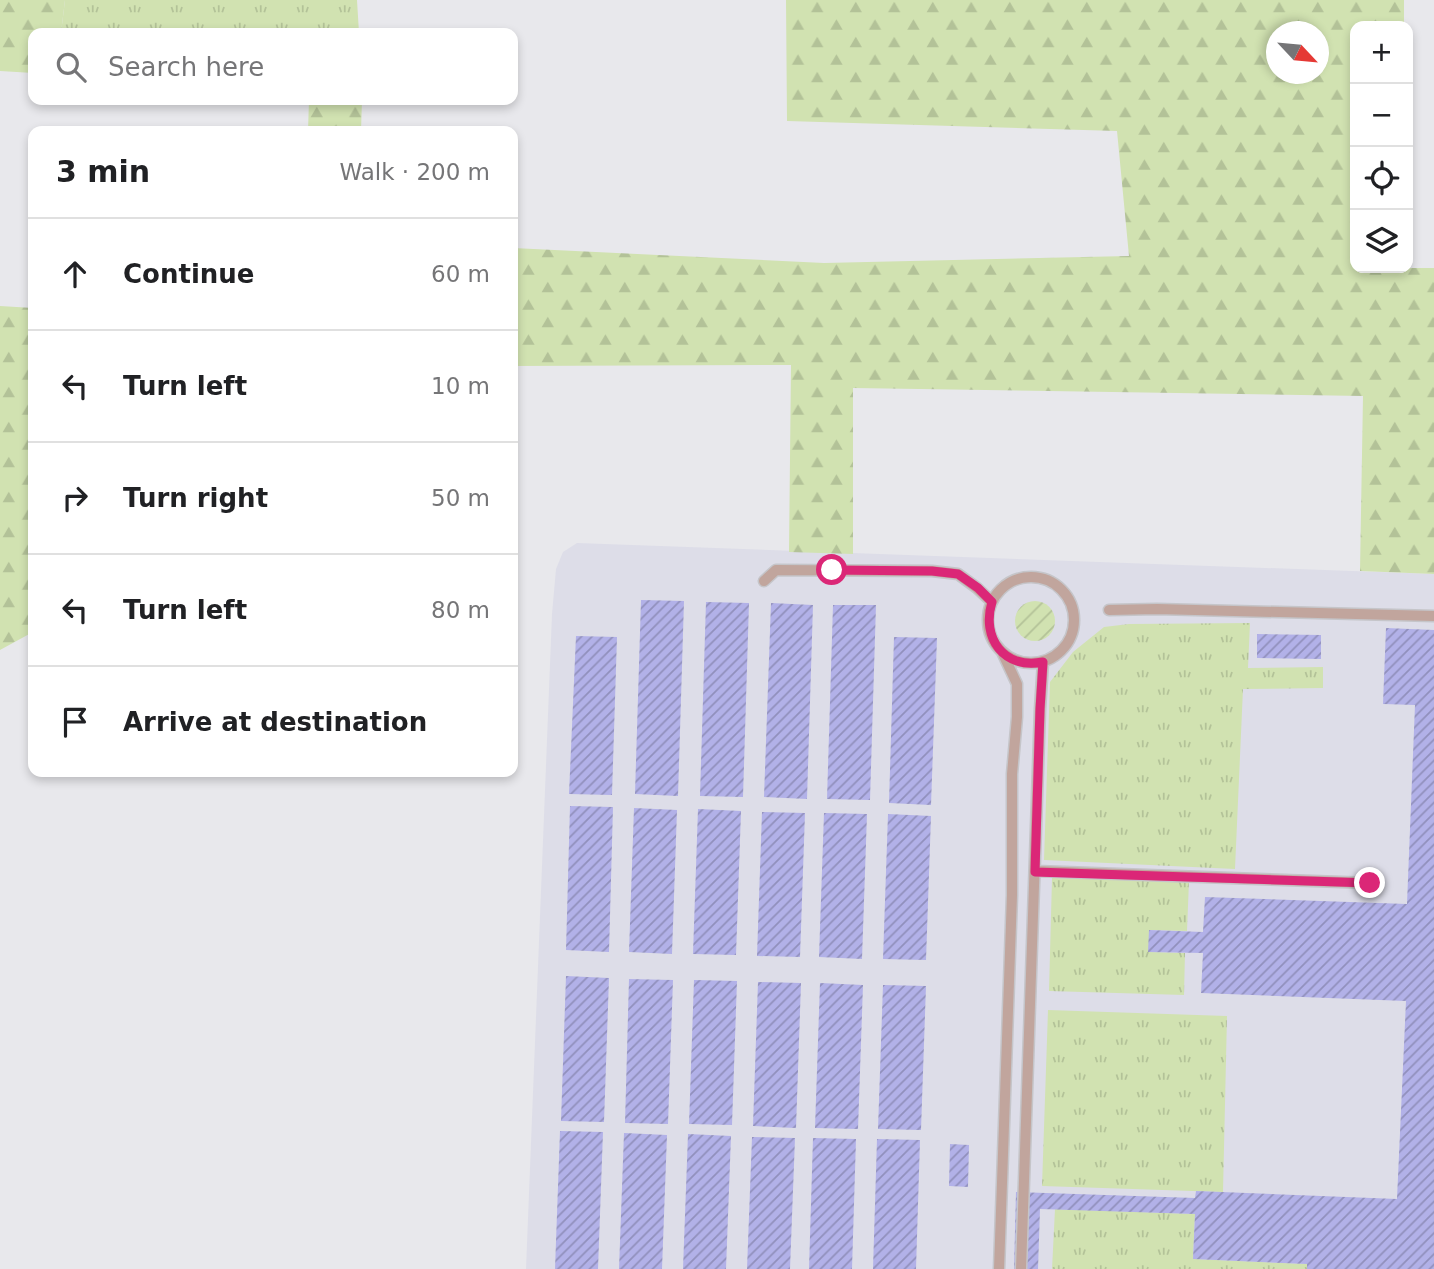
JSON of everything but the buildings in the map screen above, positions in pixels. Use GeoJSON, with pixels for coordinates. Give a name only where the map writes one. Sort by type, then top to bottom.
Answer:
{"type":"FeatureCollection","features":[{"type":"Feature","properties":{"kind":"lane"},"geometry":{"type":"LineString","coordinates":[[764,581],[776,570],[932,571],[958,574],[992,602]]}},
{"type":"Feature","properties":{"kind":"lane"},"geometry":{"type":"LineString","coordinates":[[999,1269],[1012,895],[1012,774],[1017,684],[1002,652],[993,641],[988,628],[988,615],[999,591],[1010,582],[1035,577],[1060,587],[1074,609],[1072,635],[1065,647],[1043,662],[1026,663],[1002,652]]}},
{"type":"Feature","properties":{"kind":"lane"},"geometry":{"type":"LineString","coordinates":[[1109,610],[1434,616]]}},
{"type":"Feature","properties":{"kind":"lane"},"geometry":{"type":"LineString","coordinates":[[1021,1269],[1043,662]]}},
{"type":"Feature","properties":{"kind":"lane"},"geometry":{"type":"LineString","coordinates":[[1035,872],[1370,883]]}},
{"type":"Feature","properties":{"kind":"shaded area"},"geometry":{"type":"Polygon","coordinates":[[[577,543],[1434,574],[1434,1269],[526,1269],[552,614],[556,569],[563,552],[577,543]]]}},
{"type":"Feature","properties":{"kind":"green space"},"geometry":{"type":"Polygon","coordinates":[[[0,0],[65,0],[62,28],[28,28],[28,73],[0,71],[0,0]]]}},
{"type":"Feature","properties":{"kind":"green space"},"geometry":{"type":"Polygon","coordinates":[[[65,0],[357,0],[359,28],[62,28],[65,0]]]}},
{"type":"Feature","properties":{"kind":"green space"},"geometry":{"type":"Polygon","coordinates":[[[786,0],[1404,0],[1404,21],[1350,21],[1350,273],[1413,273],[1413,268],[1434,268],[1434,574],[1360,571],[1363,396],[853,388],[853,554],[789,552],[791,365],[518,366],[518,248],[824,263],[1129,256],[1117,131],[787,121],[786,0]]]}},
{"type":"Feature","properties":{"kind":"green space"},"geometry":{"type":"Polygon","coordinates":[[[309,105],[362,105],[361,126],[308,126],[309,105]]]}},
{"type":"Feature","properties":{"kind":"green space"},"geometry":{"type":"Polygon","coordinates":[[[0,306],[28,308],[28,635],[0,650],[0,306]]]}},
{"type":"Feature","properties":{"kind":"green space"},"geometry":{"type":"Polygon","coordinates":[[[1035,601],[1049,607],[1055,621],[1049,635],[1035,641],[1021,635],[1015,621],[1021,607],[1035,601]]]}},
{"type":"Feature","properties":{"kind":"green space"},"geometry":{"type":"Polygon","coordinates":[[[1250,623],[1248,668],[1323,667],[1323,688],[1243,689],[1235,869],[1044,860],[1050,682],[1073,652],[1104,627],[1129,624],[1250,623]]]}},
{"type":"Feature","properties":{"kind":"green space"},"geometry":{"type":"Polygon","coordinates":[[[1052,878],[1189,881],[1187,931],[1149,930],[1149,952],[1185,953],[1184,995],[1049,991],[1052,878]]]}},
{"type":"Feature","properties":{"kind":"green space"},"geometry":{"type":"Polygon","coordinates":[[[1048,1010],[1227,1016],[1223,1192],[1042,1186],[1048,1010]]]}},
{"type":"Feature","properties":{"kind":"green space"},"geometry":{"type":"Polygon","coordinates":[[[1055,1209],[1195,1214],[1193,1259],[1307,1264],[1307,1269],[1052,1269],[1055,1209]]]}},
{"type":"Feature","properties":{"kind":"route"},"geometry":{"type":"LineString","coordinates":[[832,570],[932,571],[958,574],[992,602],[988,628],[993,641],[1002,652],[1017,661],[1035,664],[1043,662],[1035,872],[1370,883]]}}]}
